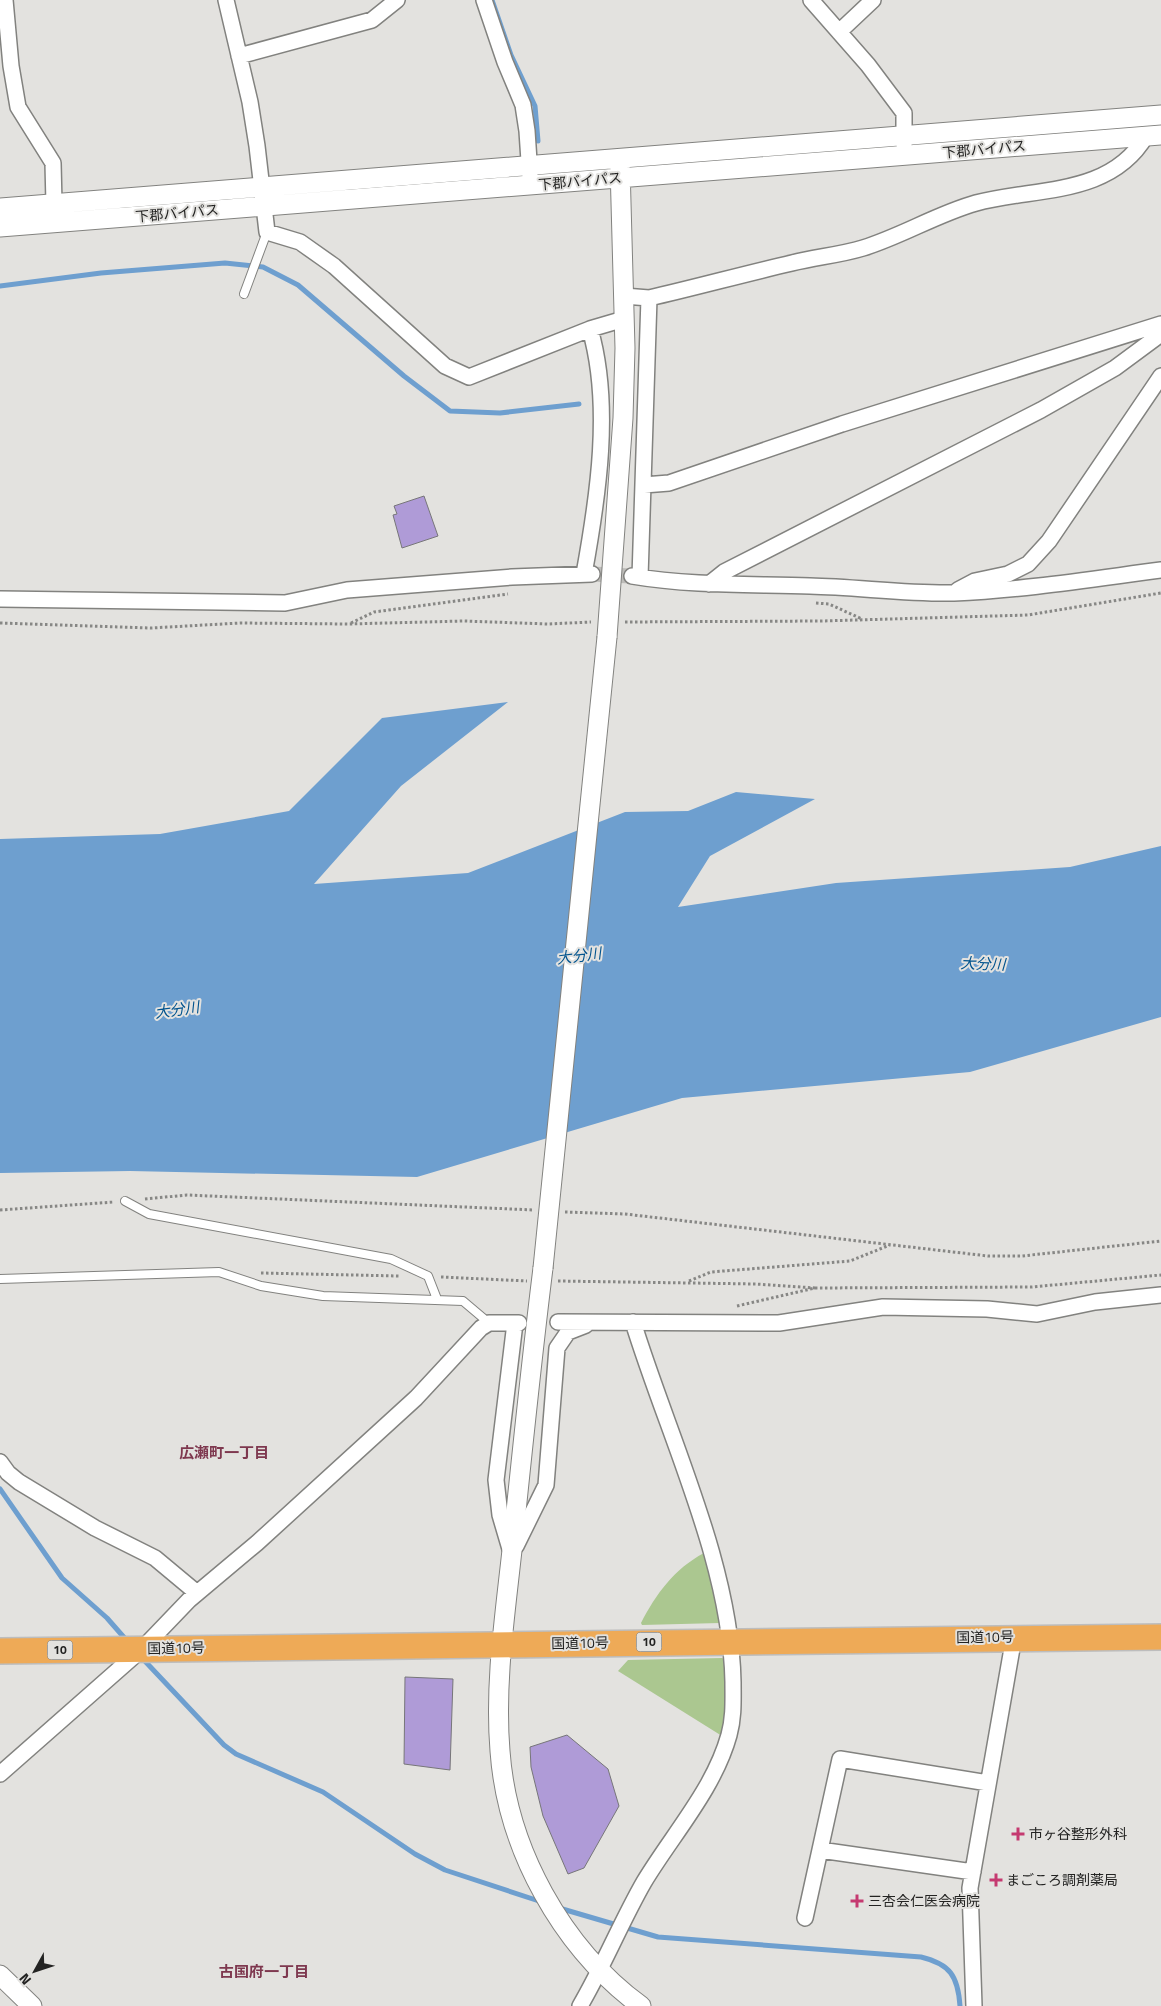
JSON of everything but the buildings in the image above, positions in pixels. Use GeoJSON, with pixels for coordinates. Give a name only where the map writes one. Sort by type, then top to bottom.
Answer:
{"type":"FeatureCollection","features":[{"type":"Feature","properties":{"kind":"highway","name":"国道10号"},"geometry":{"type":"LineString","coordinates":[[0,1650],[134,1651],[731,1640],[1161,1636]]}},
{"type":"Feature","properties":{"kind":"street"},"geometry":{"type":"LineString","coordinates":[[5,0],[11,66],[18,106],[53,162],[54,204]]}},
{"type":"Feature","properties":{"kind":"street"},"geometry":{"type":"LineString","coordinates":[[226,0],[258,146],[266,235],[300,242],[334,266],[445,366],[469,376],[590,329],[624,319]]}},
{"type":"Feature","properties":{"kind":"street"},"geometry":{"type":"LineString","coordinates":[[239,56],[372,20],[397,0]]}},
{"type":"Feature","properties":{"kind":"street"},"geometry":{"type":"LineString","coordinates":[[484,0],[505,62],[523,105],[530,185]]}},
{"type":"Feature","properties":{"kind":"street"},"geometry":{"type":"LineString","coordinates":[[811,0],[868,64],[904,113],[904,155]]}},
{"type":"Feature","properties":{"kind":"street"},"geometry":{"type":"LineString","coordinates":[[839,32],[873,0]]}},
{"type":"Feature","properties":{"kind":"street"},"geometry":{"type":"LineString","coordinates":[[0,208],[54,204],[262,197],[529,166],[1161,115]]}},
{"type":"Feature","properties":{"kind":"street"},"geometry":{"type":"LineString","coordinates":[[624,296],[648,298],[788,264],[848,253],[974,204],[1072,187],[1106,174],[1154,135]]}},
{"type":"Feature","properties":{"kind":"street","name":"下郡バイパス"},"geometry":{"type":"LineString","coordinates":[[0,227],[262,197],[530,185],[1154,135]]}},
{"type":"Feature","properties":{"kind":"street"},"geometry":{"type":"LineString","coordinates":[[620,158],[624,296],[623,418],[608,629],[502,1644],[498,1707],[501,1768],[517,1834],[544,1894],[555,1913],[601,1969],[641,2006]]}},
{"type":"Feature","properties":{"kind":"street"},"geometry":{"type":"LineString","coordinates":[[648,298],[644,485],[636,576],[709,584],[834,587],[892,593],[954,593],[1043,586],[1161,570]]}},
{"type":"Feature","properties":{"kind":"street"},"geometry":{"type":"LineString","coordinates":[[644,485],[669,483],[842,424],[1161,324]]}},
{"type":"Feature","properties":{"kind":"street"},"geometry":{"type":"LineString","coordinates":[[0,598],[285,604],[347,590],[512,577],[588,574],[594,514],[601,398],[598,357],[590,329]]}},
{"type":"Feature","properties":{"kind":"street"},"geometry":{"type":"LineString","coordinates":[[709,584],[724,572],[1041,410],[1115,368],[1161,334]]}},
{"type":"Feature","properties":{"kind":"street"},"geometry":{"type":"LineString","coordinates":[[954,593],[975,581],[1008,574],[1028,564],[1048,541],[1161,376]]}},
{"type":"Feature","properties":{"kind":"street"},"geometry":{"type":"LineString","coordinates":[[558,1322],[779,1323],[883,1307],[987,1309],[1037,1314],[1095,1302],[1161,1295]]}},
{"type":"Feature","properties":{"kind":"street"},"geometry":{"type":"LineString","coordinates":[[580,2006],[601,1969],[625,1918],[658,1860],[711,1777],[726,1745],[734,1708],[731,1640],[723,1596],[698,1512],[648,1372],[633,1322]]}},
{"type":"Feature","properties":{"kind":"street"},"geometry":{"type":"LineString","coordinates":[[0,1774],[197,1593],[257,1543],[409,1404],[481,1328],[488,1323],[517,1323],[496,1480],[500,1515],[512,1555]]}},
{"type":"Feature","properties":{"kind":"street"},"geometry":{"type":"LineString","coordinates":[[512,1555],[546,1485],[557,1348],[568,1332],[594,1323]]}},
{"type":"Feature","properties":{"kind":"street"},"geometry":{"type":"LineString","coordinates":[[0,1462],[8,1473],[35,1491],[95,1528],[155,1558],[197,1593]]}},
{"type":"Feature","properties":{"kind":"street"},"geometry":{"type":"LineString","coordinates":[[974,2006],[970,1912],[973,1872],[1014,1637]]}},
{"type":"Feature","properties":{"kind":"street"},"geometry":{"type":"LineString","coordinates":[[805,1918],[840,1759],[988,1783]]}},
{"type":"Feature","properties":{"kind":"street"},"geometry":{"type":"LineString","coordinates":[[820,1850],[973,1872]]}},
{"type":"Feature","properties":{"kind":"street"},"geometry":{"type":"LineString","coordinates":[[0,1975],[32,2006]]}},
{"type":"Feature","properties":{"kind":"lane"},"geometry":{"type":"LineString","coordinates":[[244,294],[266,235]]}},
{"type":"Feature","properties":{"kind":"lane"},"geometry":{"type":"LineString","coordinates":[[125,1201],[149,1214],[391,1259],[428,1276],[437,1299]]}},
{"type":"Feature","properties":{"kind":"lane"},"geometry":{"type":"LineString","coordinates":[[0,1279],[219,1272],[261,1286],[315,1295],[463,1301],[488,1323]]}},
{"type":"Feature","properties":{"kind":"path"},"geometry":{"type":"LineString","coordinates":[[0,623],[151,628],[240,623],[348,624],[464,621],[548,624],[608,629],[1028,615],[1161,593]]}},
{"type":"Feature","properties":{"kind":"path"},"geometry":{"type":"LineString","coordinates":[[348,624],[374,612],[513,594]]}},
{"type":"Feature","properties":{"kind":"path"},"geometry":{"type":"LineString","coordinates":[[0,1210],[187,1195],[535,1210]]}},
{"type":"Feature","properties":{"kind":"path"},"geometry":{"type":"LineString","coordinates":[[555,1211],[624,1214],[988,1256],[1022,1256],[1161,1241]]}},
{"type":"Feature","properties":{"kind":"path"},"geometry":{"type":"LineString","coordinates":[[685,1282],[711,1272],[850,1261],[890,1245]]}},
{"type":"Feature","properties":{"kind":"path"},"geometry":{"type":"LineString","coordinates":[[259,1272],[428,1276],[542,1275],[815,1288]]}},
{"type":"Feature","properties":{"kind":"green space"},"geometry":{"type":"Polygon","coordinates":[[[704,1553],[712,1576],[720,1623],[642,1625],[641,1623],[647,1612],[667,1583],[693,1559],[704,1553]]]}},
{"type":"Feature","properties":{"kind":"green space"},"geometry":{"type":"Polygon","coordinates":[[[722,1658],[727,1660],[729,1689],[722,1736],[618,1671],[628,1660],[722,1658]]]}},
{"type":"Feature","properties":{"kind":"water","name":"大分川"},"geometry":{"type":"Polygon","coordinates":[[[508,702],[401,786],[314,884],[468,873],[625,812],[688,811],[736,792],[815,799],[710,856],[678,907],[836,883],[1070,867],[1161,846],[1161,1017],[970,1072],[682,1098],[417,1177],[130,1171],[0,1173],[0,839],[160,834],[289,811],[382,718],[508,702]]]}},
{"type":"Feature","properties":{"kind":"waterway"},"geometry":{"type":"LineString","coordinates":[[492,0],[511,55],[535,106],[538,141]]}},
{"type":"Feature","properties":{"kind":"waterway"},"geometry":{"type":"LineString","coordinates":[[0,286],[101,273],[225,263],[263,267],[298,285],[404,376],[450,411],[500,413],[579,404]]}},
{"type":"Feature","properties":{"kind":"waterway"},"geometry":{"type":"LineString","coordinates":[[0,1489],[62,1578],[107,1618],[128,1642]]}},
{"type":"Feature","properties":{"kind":"waterway"},"geometry":{"type":"LineString","coordinates":[[142,1658],[224,1745],[236,1754],[323,1792],[415,1854],[445,1870],[542,1902]]}},
{"type":"Feature","properties":{"kind":"waterway"},"geometry":{"type":"LineString","coordinates":[[559,1908],[658,1937],[921,1957],[939,1963],[951,1973],[957,1987],[960,2006]]}},
{"type":"Feature","properties":{"kind":"tunnel"},"geometry":{"type":"LineString","coordinates":[[592,574],[632,576]]}},
{"type":"Feature","properties":{"kind":"place","name":"市ヶ谷整形外科"},"geometry":{"type":"Point","coordinates":[1018,1834]}},
{"type":"Feature","properties":{"kind":"place","name":"まごころ調剤薬局"},"geometry":{"type":"Point","coordinates":[996,1880]}},
{"type":"Feature","properties":{"kind":"place","name":"三杏会仁医会病院"},"geometry":{"type":"Point","coordinates":[857,1901]}},
{"type":"Feature","properties":{"kind":"district","name":"広瀬町一丁目"},"geometry":{"type":"Point","coordinates":[224,1453]}},
{"type":"Feature","properties":{"kind":"district","name":"古国府一丁目"},"geometry":{"type":"Point","coordinates":[264,1972]}}]}
